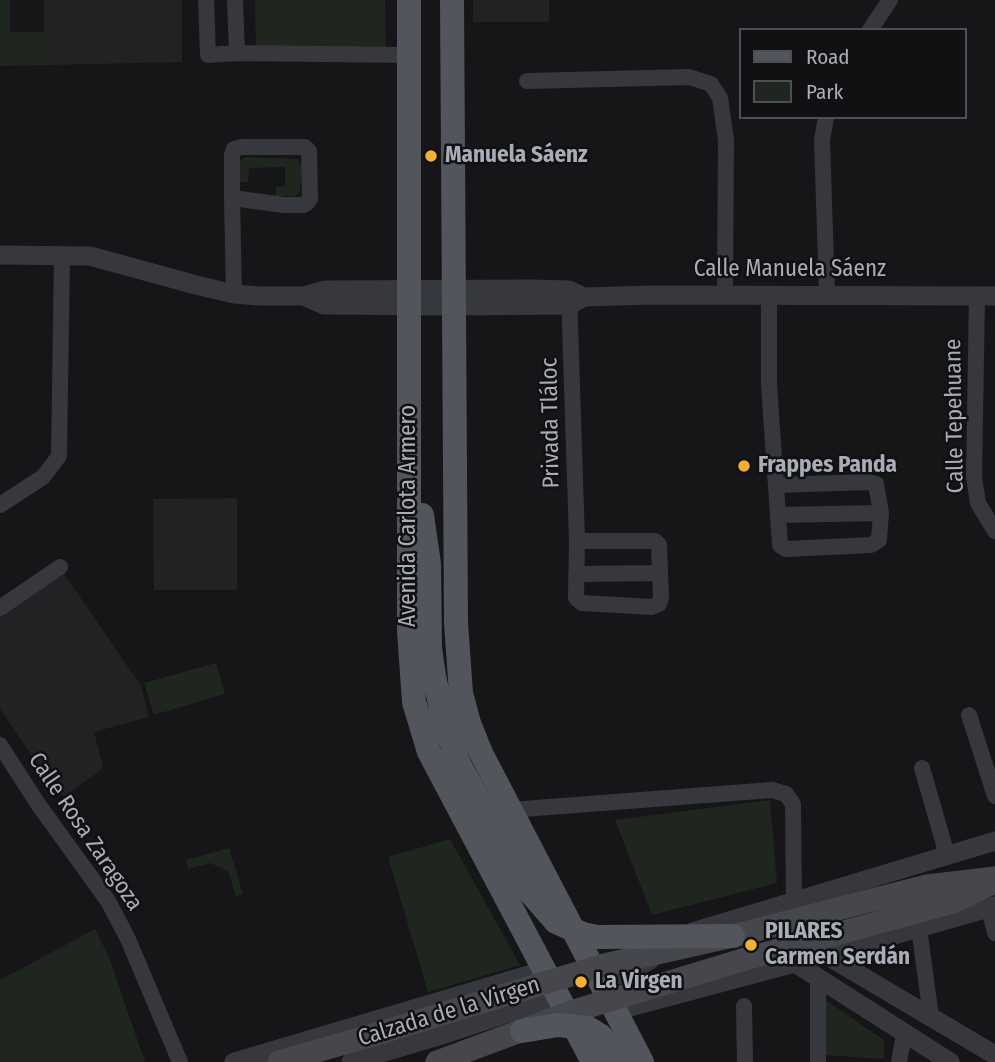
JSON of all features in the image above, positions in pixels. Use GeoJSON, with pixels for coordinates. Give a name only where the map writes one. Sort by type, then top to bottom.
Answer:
{"type":"FeatureCollection","features":[{"type":"Feature","properties":{"kind":"main road","name":"Avenida Carlota Armero"},"geometry":{"type":"LineString","coordinates":[[409,0],[409,631],[414,702],[429,752],[593,1062]]}},
{"type":"Feature","properties":{"kind":"main road","name":"Avenida Carlota Armero"},"geometry":{"type":"LineString","coordinates":[[452,0],[457,659],[461,693],[481,753],[642,1062]]}},
{"type":"Feature","properties":{"kind":"main road"},"geometry":{"type":"LineString","coordinates":[[409,434],[429,564],[430,648],[443,718],[459,764],[529,891],[556,922],[583,934],[597,937],[733,936]]}},
{"type":"Feature","properties":{"kind":"main road","name":"Calzada de la Virgen"},"geometry":{"type":"LineString","coordinates":[[279,1062],[604,965],[733,936],[927,886],[995,880]]}},
{"type":"Feature","properties":{"kind":"main road","name":"Calzada de la Virgen"},"geometry":{"type":"LineString","coordinates":[[437,1062],[575,1011],[712,969],[953,902],[995,880]]}},
{"type":"Feature","properties":{"kind":"main road"},"geometry":{"type":"LineString","coordinates":[[522,1031],[558,1025],[588,1028],[601,1036],[619,1062]]}},
{"type":"Feature","properties":{"kind":"street"},"geometry":{"type":"LineString","coordinates":[[206,0],[208,55],[410,55]]}},
{"type":"Feature","properties":{"kind":"street"},"geometry":{"type":"LineString","coordinates":[[235,0],[237,53]]}},
{"type":"Feature","properties":{"kind":"street"},"geometry":{"type":"LineString","coordinates":[[871,28],[890,0]]}},
{"type":"Feature","properties":{"kind":"street"},"geometry":{"type":"LineString","coordinates":[[527,81],[689,77],[711,84],[720,98],[726,140],[725,295]]}},
{"type":"Feature","properties":{"kind":"street"},"geometry":{"type":"LineString","coordinates":[[826,119],[822,139],[827,294]]}},
{"type":"Feature","properties":{"kind":"street"},"geometry":{"type":"LineString","coordinates":[[232,198],[284,205],[307,203],[310,199],[309,151],[305,147],[242,146],[234,149],[232,155],[232,198],[234,294]]}},
{"type":"Feature","properties":{"kind":"street","name":"Calle Manuela Sáenz"},"geometry":{"type":"LineString","coordinates":[[0,255],[62,255],[105,259],[234,294],[454,298],[827,294],[986,296]]}},
{"type":"Feature","properties":{"kind":"street"},"geometry":{"type":"LineString","coordinates":[[0,505],[43,477],[59,456],[62,255]]}},
{"type":"Feature","properties":{"kind":"street"},"geometry":{"type":"LineString","coordinates":[[769,295],[769,384],[780,545],[786,549],[872,545],[878,540],[881,533],[881,513],[876,484],[776,485]]}},
{"type":"Feature","properties":{"kind":"street","name":"Calle Tepehuane"},"geometry":{"type":"LineString","coordinates":[[986,296],[974,477],[978,503],[995,531]]}},
{"type":"Feature","properties":{"kind":"street","name":"Privada Tláloc"},"geometry":{"type":"LineString","coordinates":[[574,297],[576,598],[582,603],[651,607],[659,604],[659,545],[655,541],[577,541]]}},
{"type":"Feature","properties":{"kind":"street"},"geometry":{"type":"LineString","coordinates":[[778,515],[881,513]]}},
{"type":"Feature","properties":{"kind":"street"},"geometry":{"type":"LineString","coordinates":[[0,608],[60,567]]}},
{"type":"Feature","properties":{"kind":"street"},"geometry":{"type":"LineString","coordinates":[[576,574],[659,573]]}},
{"type":"Feature","properties":{"kind":"street"},"geometry":{"type":"LineString","coordinates":[[969,715],[995,796]]}},
{"type":"Feature","properties":{"kind":"street","name":"Calle Rosa Zaragoza"},"geometry":{"type":"LineString","coordinates":[[0,745],[38,804],[108,901],[128,939],[180,1062]]}},
{"type":"Feature","properties":{"kind":"street"},"geometry":{"type":"LineString","coordinates":[[922,768],[947,855]]}},
{"type":"Feature","properties":{"kind":"street"},"geometry":{"type":"LineString","coordinates":[[510,810],[772,790],[786,794],[793,804],[794,901]]}},
{"type":"Feature","properties":{"kind":"street"},"geometry":{"type":"LineString","coordinates":[[600,982],[634,969],[681,936],[709,926],[995,841]]}},
{"type":"Feature","properties":{"kind":"street"},"geometry":{"type":"LineString","coordinates":[[615,1011],[824,956],[992,907],[995,933]]}},
{"type":"Feature","properties":{"kind":"street"},"geometry":{"type":"LineString","coordinates":[[756,913],[824,956],[995,1055]]}},
{"type":"Feature","properties":{"kind":"street"},"geometry":{"type":"LineString","coordinates":[[709,926],[701,937],[701,960],[709,969],[742,976]]}},
{"type":"Feature","properties":{"kind":"street"},"geometry":{"type":"LineString","coordinates":[[919,928],[931,1017]]}},
{"type":"Feature","properties":{"kind":"street"},"geometry":{"type":"LineString","coordinates":[[795,962],[950,1062]]}},
{"type":"Feature","properties":{"kind":"street","name":"Calzada de la Virgen"},"geometry":{"type":"LineString","coordinates":[[234,1062],[545,970]]}},
{"type":"Feature","properties":{"kind":"street"},"geometry":{"type":"LineString","coordinates":[[818,977],[818,1062]]}},
{"type":"Feature","properties":{"kind":"street"},"geometry":{"type":"LineString","coordinates":[[351,1062],[559,996]]}},
{"type":"Feature","properties":{"kind":"street"},"geometry":{"type":"LineString","coordinates":[[744,1006],[745,1062]]}},
{"type":"Feature","properties":{"kind":"street"},"geometry":{"type":"LineString","coordinates":[[900,1062],[904,1034]]}},
{"type":"Feature","properties":{"kind":"shaded area"},"geometry":{"type":"Polygon","coordinates":[[[49,0],[182,0],[182,62],[51,65],[49,0]]]}},
{"type":"Feature","properties":{"kind":"shaded area"},"geometry":{"type":"Polygon","coordinates":[[[473,0],[549,0],[549,22],[473,22],[473,0]]]}},
{"type":"Feature","properties":{"kind":"shaded area"},"geometry":{"type":"Polygon","coordinates":[[[237,498],[237,590],[154,590],[153,499],[237,498]]]}},
{"type":"Feature","properties":{"kind":"shaded area"},"geometry":{"type":"Polygon","coordinates":[[[63,572],[141,686],[149,717],[94,732],[103,766],[100,771],[64,796],[58,794],[0,709],[0,615],[63,572]]]}},
{"type":"Feature","properties":{"kind":"green space"},"geometry":{"type":"Polygon","coordinates":[[[0,0],[10,0],[10,32],[44,32],[44,0],[49,0],[51,65],[0,66],[0,0]]]}},
{"type":"Feature","properties":{"kind":"green space"},"geometry":{"type":"Polygon","coordinates":[[[255,0],[385,0],[386,51],[256,52],[255,0]]]}},
{"type":"Feature","properties":{"kind":"green space"},"geometry":{"type":"Polygon","coordinates":[[[245,157],[298,159],[302,167],[300,191],[295,196],[276,196],[276,187],[285,186],[285,167],[249,168],[248,182],[238,182],[238,163],[245,157]]]}},
{"type":"Feature","properties":{"kind":"green space"},"geometry":{"type":"Polygon","coordinates":[[[216,663],[225,694],[154,715],[144,683],[216,663]]]}},
{"type":"Feature","properties":{"kind":"green space"},"geometry":{"type":"Polygon","coordinates":[[[770,800],[777,883],[652,915],[615,820],[770,800]]]}},
{"type":"Feature","properties":{"kind":"green space"},"geometry":{"type":"Polygon","coordinates":[[[450,839],[520,965],[428,992],[388,857],[450,839]]]}},
{"type":"Feature","properties":{"kind":"green space"},"geometry":{"type":"Polygon","coordinates":[[[229,848],[243,894],[236,896],[228,871],[210,863],[188,869],[186,860],[229,848]]]}},
{"type":"Feature","properties":{"kind":"green space"},"geometry":{"type":"Polygon","coordinates":[[[95,929],[109,957],[145,1062],[0,1062],[0,980],[95,929]]]}},
{"type":"Feature","properties":{"kind":"green space"},"geometry":{"type":"Polygon","coordinates":[[[821,997],[884,1040],[884,1059],[824,1055],[821,997]]]}},
{"type":"Feature","properties":{"kind":"place","name":"Manuela Sáenz"},"geometry":{"type":"Point","coordinates":[431,156]}},
{"type":"Feature","properties":{"kind":"place","name":"Frappes Panda"},"geometry":{"type":"Point","coordinates":[744,466]}},
{"type":"Feature","properties":{"kind":"place","name":"PILARES Carmen Serdán"},"geometry":{"type":"Point","coordinates":[751,945]}},
{"type":"Feature","properties":{"kind":"place","name":"La Virgen"},"geometry":{"type":"Point","coordinates":[581,982]}}]}
